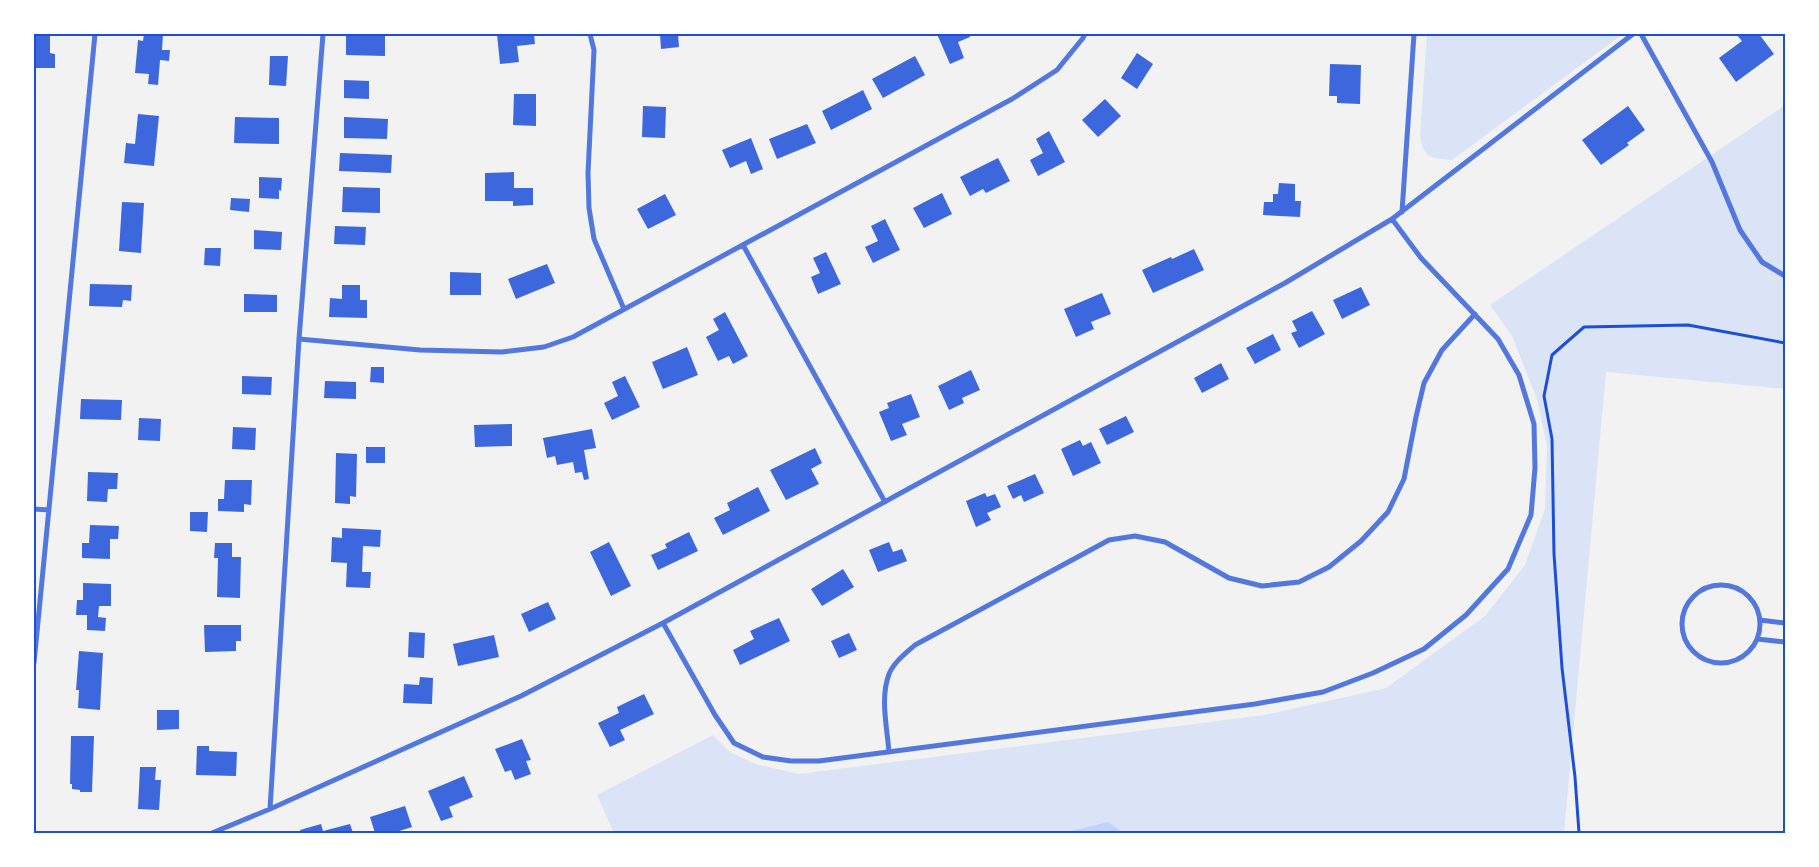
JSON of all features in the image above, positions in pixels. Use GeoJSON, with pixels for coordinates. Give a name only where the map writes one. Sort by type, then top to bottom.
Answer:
{"type":"FeatureCollection","features":[{"type":"Feature","properties":{"kind":"street"},"geometry":{"type":"LineString","coordinates":[[34,662],[95,34]]}},
{"type":"Feature","properties":{"kind":"street"},"geometry":{"type":"LineString","coordinates":[[270,809],[299,339],[323,34]]}},
{"type":"Feature","properties":{"kind":"street"},"geometry":{"type":"LineString","coordinates":[[590,34],[594,50],[588,173],[589,208],[594,239],[624,309]]}},
{"type":"Feature","properties":{"kind":"street"},"geometry":{"type":"LineString","coordinates":[[299,339],[420,350],[502,352],[544,347],[573,337],[1012,99],[1057,70],[1085,34]]}},
{"type":"Feature","properties":{"kind":"street"},"geometry":{"type":"LineString","coordinates":[[1402,212],[1414,34]]}},
{"type":"Feature","properties":{"kind":"street"},"geometry":{"type":"LineString","coordinates":[[212,833],[270,809],[521,696],[663,623],[1285,283],[1402,212],[1633,34]]}},
{"type":"Feature","properties":{"kind":"street"},"geometry":{"type":"LineString","coordinates":[[1641,34],[1712,162],[1740,230],[1762,262],[1785,276]]}},
{"type":"Feature","properties":{"kind":"street"},"geometry":{"type":"LineString","coordinates":[[663,623],[715,715],[734,743],[763,757],[791,761],[819,761],[889,752],[1255,704],[1323,692],[1373,673],[1424,649],[1466,615],[1508,569],[1531,515],[1535,468],[1534,424],[1519,375],[1498,339],[1421,258],[1392,219]]}},
{"type":"Feature","properties":{"kind":"street"},"geometry":{"type":"LineString","coordinates":[[743,245],[885,502]]}},
{"type":"Feature","properties":{"kind":"street"},"geometry":{"type":"LineString","coordinates":[[889,752],[884,700],[889,674],[900,659],[915,645],[1109,540],[1135,536],[1165,542],[1229,578],[1262,586],[1299,582],[1329,567],[1361,541],[1388,512],[1404,479],[1424,383],[1442,350],[1476,314]]}},
{"type":"Feature","properties":{"kind":"street"},"geometry":{"type":"LineString","coordinates":[[34,509],[49,510]]}},
{"type":"Feature","properties":{"kind":"street"},"geometry":{"type":"LineString","coordinates":[[1720,584],[1738,589],[1747,594],[1753,602],[1760,620],[1760,630],[1757,639],[1752,648],[1737,659],[1719,663],[1702,658],[1689,646],[1682,630],[1682,621],[1688,603],[1694,595],[1710,586],[1720,584]]}},
{"type":"Feature","properties":{"kind":"street"},"geometry":{"type":"LineString","coordinates":[[1760,620],[1785,623]]}},
{"type":"Feature","properties":{"kind":"street"},"geometry":{"type":"LineString","coordinates":[[1757,639],[1785,642]]}},
{"type":"Feature","properties":{"kind":"path"},"geometry":{"type":"LineString","coordinates":[[1579,833],[1576,777],[1562,668],[1554,554],[1552,439],[1544,396],[1552,354],[1584,327],[1688,325],[1785,343]]}},
{"type":"Feature","properties":{"kind":"shaded area"},"geometry":{"type":"Polygon","coordinates":[[[1427,34],[1623,34],[1452,160],[1429,155],[1421,143],[1427,34]]]}},
{"type":"Feature","properties":{"kind":"shaded area"},"geometry":{"type":"Polygon","coordinates":[[[1785,105],[1785,389],[1606,372],[1564,833],[1124,833],[1108,822],[1062,833],[614,833],[597,795],[713,735],[730,752],[755,764],[799,774],[1264,715],[1386,688],[1485,616],[1525,565],[1545,509],[1547,446],[1537,399],[1512,336],[1490,305],[1785,105]]]}},
{"type":"Feature","properties":{"kind":"water"},"geometry":{"type":"Polygon","coordinates":[[[1108,822],[1124,833],[1062,833],[1108,822]]]}},
{"type":"Feature","properties":{"kind":"building"},"geometry":{"type":"Polygon","coordinates":[[[144,34],[163,34],[162,50],[170,50],[169,61],[160,60],[158,85],[148,84],[149,74],[135,73],[138,40],[143,41],[144,34]]]}},
{"type":"Feature","properties":{"kind":"building"},"geometry":{"type":"Polygon","coordinates":[[[346,34],[385,34],[385,56],[346,55],[346,34]]]}},
{"type":"Feature","properties":{"kind":"building"},"geometry":{"type":"Polygon","coordinates":[[[497,34],[534,34],[535,44],[517,46],[519,62],[500,64],[497,34]]]}},
{"type":"Feature","properties":{"kind":"building"},"geometry":{"type":"Polygon","coordinates":[[[660,34],[678,34],[679,47],[661,49],[660,34]]]}},
{"type":"Feature","properties":{"kind":"building"},"geometry":{"type":"Polygon","coordinates":[[[937,34],[969,34],[970,37],[958,42],[964,58],[950,64],[937,34]]]}},
{"type":"Feature","properties":{"kind":"building"},"geometry":{"type":"Polygon","coordinates":[[[1736,34],[1759,34],[1774,54],[1736,82],[1719,58],[1742,41],[1736,34]]]}},
{"type":"Feature","properties":{"kind":"building"},"geometry":{"type":"Polygon","coordinates":[[[34,35],[50,36],[50,53],[55,54],[55,68],[34,68],[34,35]]]}},
{"type":"Feature","properties":{"kind":"building"},"geometry":{"type":"Polygon","coordinates":[[[1137,53],[1153,64],[1137,89],[1121,78],[1137,53]]]}},
{"type":"Feature","properties":{"kind":"building"},"geometry":{"type":"Polygon","coordinates":[[[270,56],[288,56],[286,86],[269,85],[270,56]]]}},
{"type":"Feature","properties":{"kind":"building"},"geometry":{"type":"Polygon","coordinates":[[[915,56],[925,75],[883,98],[872,79],[915,56]]]}},
{"type":"Feature","properties":{"kind":"building"},"geometry":{"type":"Polygon","coordinates":[[[1330,64],[1361,65],[1360,104],[1337,103],[1337,96],[1329,96],[1330,64]]]}},
{"type":"Feature","properties":{"kind":"building"},"geometry":{"type":"Polygon","coordinates":[[[344,80],[369,81],[369,99],[344,98],[344,80]]]}},
{"type":"Feature","properties":{"kind":"building"},"geometry":{"type":"Polygon","coordinates":[[[863,90],[872,109],[831,130],[822,111],[863,90]]]}},
{"type":"Feature","properties":{"kind":"building"},"geometry":{"type":"Polygon","coordinates":[[[514,94],[536,94],[536,126],[513,125],[514,94]]]}},
{"type":"Feature","properties":{"kind":"building"},"geometry":{"type":"Polygon","coordinates":[[[1105,99],[1121,116],[1098,137],[1082,120],[1105,99]]]}},
{"type":"Feature","properties":{"kind":"building"},"geometry":{"type":"Polygon","coordinates":[[[643,106],[666,107],[665,138],[642,137],[643,106]]]}},
{"type":"Feature","properties":{"kind":"building"},"geometry":{"type":"Polygon","coordinates":[[[1628,106],[1645,130],[1627,143],[1629,145],[1601,165],[1582,140],[1628,106]]]}},
{"type":"Feature","properties":{"kind":"building"},"geometry":{"type":"Polygon","coordinates":[[[138,114],[159,116],[154,166],[124,163],[126,143],[135,144],[138,114]]]}},
{"type":"Feature","properties":{"kind":"building"},"geometry":{"type":"Polygon","coordinates":[[[235,117],[279,118],[279,144],[234,143],[235,117]]]}},
{"type":"Feature","properties":{"kind":"building"},"geometry":{"type":"Polygon","coordinates":[[[344,117],[388,119],[387,139],[344,138],[344,117]]]}},
{"type":"Feature","properties":{"kind":"building"},"geometry":{"type":"Polygon","coordinates":[[[807,124],[816,143],[777,159],[769,139],[807,124]]]}},
{"type":"Feature","properties":{"kind":"building"},"geometry":{"type":"Polygon","coordinates":[[[1049,131],[1065,162],[1038,176],[1030,160],[1043,153],[1036,139],[1049,131]]]}},
{"type":"Feature","properties":{"kind":"building"},"geometry":{"type":"Polygon","coordinates":[[[751,138],[763,169],[751,174],[746,161],[730,168],[722,150],[751,138]]]}},
{"type":"Feature","properties":{"kind":"building"},"geometry":{"type":"Polygon","coordinates":[[[340,153],[392,155],[391,173],[339,171],[340,153]]]}},
{"type":"Feature","properties":{"kind":"building"},"geometry":{"type":"Polygon","coordinates":[[[998,158],[1010,181],[986,193],[983,189],[970,196],[960,177],[998,158]]]}},
{"type":"Feature","properties":{"kind":"building"},"geometry":{"type":"Polygon","coordinates":[[[514,172],[514,188],[533,188],[533,205],[513,206],[513,201],[485,201],[485,173],[514,172]]]}},
{"type":"Feature","properties":{"kind":"building"},"geometry":{"type":"Polygon","coordinates":[[[259,177],[282,178],[279,199],[259,198],[259,177]]]}},
{"type":"Feature","properties":{"kind":"building"},"geometry":{"type":"Polygon","coordinates":[[[1279,183],[1295,184],[1295,201],[1301,201],[1300,217],[1263,215],[1264,202],[1273,202],[1273,194],[1278,194],[1279,183]]]}},
{"type":"Feature","properties":{"kind":"building"},"geometry":{"type":"Polygon","coordinates":[[[343,187],[380,188],[380,213],[342,212],[343,187]]]}},
{"type":"Feature","properties":{"kind":"building"},"geometry":{"type":"Polygon","coordinates":[[[942,193],[952,214],[924,228],[913,208],[942,193]]]}},
{"type":"Feature","properties":{"kind":"building"},"geometry":{"type":"Polygon","coordinates":[[[665,194],[676,215],[648,229],[637,209],[665,194]]]}},
{"type":"Feature","properties":{"kind":"building"},"geometry":{"type":"Polygon","coordinates":[[[231,198],[250,199],[249,212],[230,210],[231,198]]]}},
{"type":"Feature","properties":{"kind":"building"},"geometry":{"type":"Polygon","coordinates":[[[122,202],[144,203],[141,253],[119,251],[122,202]]]}},
{"type":"Feature","properties":{"kind":"building"},"geometry":{"type":"Polygon","coordinates":[[[885,219],[900,250],[873,263],[865,247],[878,241],[871,226],[885,219]]]}},
{"type":"Feature","properties":{"kind":"building"},"geometry":{"type":"Polygon","coordinates":[[[335,226],[366,227],[365,245],[334,244],[335,226]]]}},
{"type":"Feature","properties":{"kind":"building"},"geometry":{"type":"Polygon","coordinates":[[[254,230],[282,232],[281,250],[254,249],[254,230]]]}},
{"type":"Feature","properties":{"kind":"building"},"geometry":{"type":"Polygon","coordinates":[[[205,248],[221,248],[220,266],[204,265],[205,248]]]}},
{"type":"Feature","properties":{"kind":"building"},"geometry":{"type":"Polygon","coordinates":[[[1194,249],[1204,270],[1153,293],[1142,270],[1194,249]]]}},
{"type":"Feature","properties":{"kind":"building"},"geometry":{"type":"Polygon","coordinates":[[[826,252],[841,284],[818,294],[811,277],[820,273],[813,258],[826,252]]]}},
{"type":"Feature","properties":{"kind":"building"},"geometry":{"type":"Polygon","coordinates":[[[547,264],[555,283],[516,299],[508,279],[547,264]]]}},
{"type":"Feature","properties":{"kind":"building"},"geometry":{"type":"Polygon","coordinates":[[[450,272],[481,273],[481,295],[450,295],[450,272]]]}},
{"type":"Feature","properties":{"kind":"building"},"geometry":{"type":"Polygon","coordinates":[[[90,284],[132,285],[131,301],[123,300],[122,307],[89,306],[90,284]]]}},
{"type":"Feature","properties":{"kind":"building"},"geometry":{"type":"Polygon","coordinates":[[[342,285],[360,285],[360,300],[367,300],[367,318],[329,317],[330,298],[342,299],[342,285]]]}},
{"type":"Feature","properties":{"kind":"building"},"geometry":{"type":"Polygon","coordinates":[[[1361,287],[1370,305],[1342,319],[1333,300],[1361,287]]]}},
{"type":"Feature","properties":{"kind":"building"},"geometry":{"type":"Polygon","coordinates":[[[1102,293],[1111,314],[1091,322],[1094,329],[1076,337],[1064,309],[1102,293]]]}},
{"type":"Feature","properties":{"kind":"building"},"geometry":{"type":"Polygon","coordinates":[[[244,294],[277,295],[277,312],[244,312],[244,294]]]}},
{"type":"Feature","properties":{"kind":"building"},"geometry":{"type":"Polygon","coordinates":[[[1312,311],[1325,334],[1299,348],[1291,333],[1297,331],[1292,321],[1312,311]]]}},
{"type":"Feature","properties":{"kind":"building"},"geometry":{"type":"Polygon","coordinates":[[[725,312],[748,356],[733,364],[729,356],[718,361],[706,337],[719,330],[713,319],[725,312]]]}},
{"type":"Feature","properties":{"kind":"building"},"geometry":{"type":"Polygon","coordinates":[[[1273,334],[1281,350],[1255,364],[1246,348],[1273,334]]]}},
{"type":"Feature","properties":{"kind":"building"},"geometry":{"type":"Polygon","coordinates":[[[687,347],[698,375],[663,389],[652,362],[687,347]]]}},
{"type":"Feature","properties":{"kind":"building"},"geometry":{"type":"Polygon","coordinates":[[[1221,363],[1229,379],[1202,393],[1194,378],[1221,363]]]}},
{"type":"Feature","properties":{"kind":"building"},"geometry":{"type":"Polygon","coordinates":[[[371,367],[384,367],[384,383],[370,382],[371,367]]]}},
{"type":"Feature","properties":{"kind":"building"},"geometry":{"type":"Polygon","coordinates":[[[971,370],[980,390],[962,398],[964,403],[949,410],[938,386],[971,370]]]}},
{"type":"Feature","properties":{"kind":"building"},"geometry":{"type":"Polygon","coordinates":[[[242,376],[272,377],[271,395],[242,394],[242,376]]]}},
{"type":"Feature","properties":{"kind":"building"},"geometry":{"type":"Polygon","coordinates":[[[625,376],[640,407],[612,420],[604,403],[618,396],[612,382],[625,376]]]}},
{"type":"Feature","properties":{"kind":"building"},"geometry":{"type":"Polygon","coordinates":[[[325,381],[356,382],[356,399],[324,398],[325,381]]]}},
{"type":"Feature","properties":{"kind":"building"},"geometry":{"type":"Polygon","coordinates":[[[911,394],[920,417],[902,424],[907,435],[891,441],[879,412],[889,408],[887,403],[911,394]]]}},
{"type":"Feature","properties":{"kind":"building"},"geometry":{"type":"Polygon","coordinates":[[[81,399],[122,400],[121,420],[80,419],[81,399]]]}},
{"type":"Feature","properties":{"kind":"building"},"geometry":{"type":"Polygon","coordinates":[[[1126,416],[1134,432],[1107,445],[1099,429],[1126,416]]]}},
{"type":"Feature","properties":{"kind":"building"},"geometry":{"type":"Polygon","coordinates":[[[139,418],[161,419],[160,441],[138,440],[139,418]]]}},
{"type":"Feature","properties":{"kind":"building"},"geometry":{"type":"Polygon","coordinates":[[[512,424],[512,446],[475,447],[474,425],[512,424]]]}},
{"type":"Feature","properties":{"kind":"building"},"geometry":{"type":"Polygon","coordinates":[[[233,427],[256,428],[255,450],[232,449],[233,427]]]}},
{"type":"Feature","properties":{"kind":"building"},"geometry":{"type":"Polygon","coordinates":[[[592,429],[596,448],[584,450],[589,479],[584,480],[582,472],[575,473],[573,462],[557,465],[555,456],[547,458],[543,438],[592,429]]]}},
{"type":"Feature","properties":{"kind":"building"},"geometry":{"type":"Polygon","coordinates":[[[1080,440],[1083,446],[1091,442],[1101,463],[1073,476],[1061,449],[1080,440]]]}},
{"type":"Feature","properties":{"kind":"building"},"geometry":{"type":"Polygon","coordinates":[[[366,447],[385,447],[385,463],[366,463],[366,447]]]}},
{"type":"Feature","properties":{"kind":"building"},"geometry":{"type":"Polygon","coordinates":[[[815,448],[822,463],[811,469],[819,484],[786,500],[770,470],[815,448]]]}},
{"type":"Feature","properties":{"kind":"building"},"geometry":{"type":"Polygon","coordinates":[[[336,453],[357,454],[356,497],[350,496],[350,504],[335,503],[336,453]]]}},
{"type":"Feature","properties":{"kind":"building"},"geometry":{"type":"Polygon","coordinates":[[[88,472],[118,473],[117,489],[108,489],[107,502],[87,501],[88,472]]]}},
{"type":"Feature","properties":{"kind":"building"},"geometry":{"type":"Polygon","coordinates":[[[1035,474],[1044,493],[1024,502],[1021,495],[1013,499],[1007,486],[1035,474]]]}},
{"type":"Feature","properties":{"kind":"building"},"geometry":{"type":"Polygon","coordinates":[[[225,480],[252,480],[251,505],[244,504],[244,512],[218,511],[218,499],[224,499],[225,480]]]}},
{"type":"Feature","properties":{"kind":"building"},"geometry":{"type":"Polygon","coordinates":[[[758,487],[770,511],[723,535],[714,518],[730,510],[727,503],[758,487]]]}},
{"type":"Feature","properties":{"kind":"building"},"geometry":{"type":"Polygon","coordinates":[[[985,493],[987,497],[995,494],[1001,507],[987,513],[991,520],[976,527],[966,501],[985,493]]]}},
{"type":"Feature","properties":{"kind":"building"},"geometry":{"type":"Polygon","coordinates":[[[190,512],[208,512],[207,532],[190,531],[190,512]]]}},
{"type":"Feature","properties":{"kind":"building"},"geometry":{"type":"Polygon","coordinates":[[[90,525],[119,526],[118,539],[110,539],[110,559],[82,558],[82,543],[89,543],[90,525]]]}},
{"type":"Feature","properties":{"kind":"building"},"geometry":{"type":"Polygon","coordinates":[[[342,528],[381,530],[380,547],[363,546],[362,572],[371,572],[370,588],[346,587],[347,563],[331,562],[332,537],[342,538],[342,528]]]}},
{"type":"Feature","properties":{"kind":"building"},"geometry":{"type":"Polygon","coordinates":[[[689,532],[698,551],[658,570],[651,555],[667,548],[665,544],[689,532]]]}},
{"type":"Feature","properties":{"kind":"building"},"geometry":{"type":"Polygon","coordinates":[[[609,542],[631,586],[611,596],[590,552],[609,542]]]}},
{"type":"Feature","properties":{"kind":"building"},"geometry":{"type":"Polygon","coordinates":[[[889,542],[893,552],[902,549],[907,561],[878,572],[869,550],[889,542]]]}},
{"type":"Feature","properties":{"kind":"building"},"geometry":{"type":"Polygon","coordinates":[[[215,543],[232,543],[232,557],[241,557],[240,598],[217,597],[218,558],[214,558],[215,543]]]}},
{"type":"Feature","properties":{"kind":"building"},"geometry":{"type":"Polygon","coordinates":[[[843,569],[854,587],[822,606],[811,589],[843,569]]]}},
{"type":"Feature","properties":{"kind":"building"},"geometry":{"type":"Polygon","coordinates":[[[83,583],[111,584],[111,606],[99,606],[98,617],[106,618],[105,631],[87,630],[87,615],[76,615],[77,600],[83,600],[83,583]]]}},
{"type":"Feature","properties":{"kind":"building"},"geometry":{"type":"Polygon","coordinates":[[[548,602],[556,619],[529,632],[521,614],[548,602]]]}},
{"type":"Feature","properties":{"kind":"building"},"geometry":{"type":"Polygon","coordinates":[[[779,618],[790,641],[740,665],[733,650],[754,639],[750,631],[779,618]]]}},
{"type":"Feature","properties":{"kind":"building"},"geometry":{"type":"Polygon","coordinates":[[[204,625],[241,625],[241,641],[236,641],[236,651],[205,652],[204,625]]]}},
{"type":"Feature","properties":{"kind":"building"},"geometry":{"type":"Polygon","coordinates":[[[409,632],[425,633],[424,658],[408,657],[409,632]]]}},
{"type":"Feature","properties":{"kind":"building"},"geometry":{"type":"Polygon","coordinates":[[[849,633],[857,650],[839,658],[831,641],[849,633]]]}},
{"type":"Feature","properties":{"kind":"building"},"geometry":{"type":"Polygon","coordinates":[[[494,635],[499,657],[458,666],[453,644],[494,635]]]}},
{"type":"Feature","properties":{"kind":"building"},"geometry":{"type":"Polygon","coordinates":[[[79,651],[103,653],[100,710],[78,708],[79,690],[76,690],[79,651]]]}},
{"type":"Feature","properties":{"kind":"building"},"geometry":{"type":"Polygon","coordinates":[[[420,677],[433,678],[432,704],[403,703],[404,684],[419,685],[420,677]]]}},
{"type":"Feature","properties":{"kind":"building"},"geometry":{"type":"Polygon","coordinates":[[[644,694],[654,714],[620,730],[625,740],[610,747],[598,723],[619,713],[617,707],[644,694]]]}},
{"type":"Feature","properties":{"kind":"building"},"geometry":{"type":"Polygon","coordinates":[[[157,710],[179,710],[179,729],[157,730],[157,710]]]}},
{"type":"Feature","properties":{"kind":"building"},"geometry":{"type":"Polygon","coordinates":[[[71,736],[94,736],[92,792],[80,792],[80,790],[72,789],[72,784],[70,784],[71,736]]]}},
{"type":"Feature","properties":{"kind":"building"},"geometry":{"type":"Polygon","coordinates":[[[522,739],[531,760],[526,761],[531,774],[515,780],[511,770],[505,772],[495,749],[522,739]]]}},
{"type":"Feature","properties":{"kind":"building"},"geometry":{"type":"Polygon","coordinates":[[[197,746],[209,746],[209,751],[237,752],[236,776],[196,775],[197,746]]]}},
{"type":"Feature","properties":{"kind":"building"},"geometry":{"type":"Polygon","coordinates":[[[140,767],[156,767],[155,780],[161,780],[159,810],[138,809],[140,767]]]}},
{"type":"Feature","properties":{"kind":"building"},"geometry":{"type":"Polygon","coordinates":[[[464,776],[473,797],[449,807],[453,817],[441,821],[428,791],[464,776]]]}},
{"type":"Feature","properties":{"kind":"building"},"geometry":{"type":"Polygon","coordinates":[[[405,806],[412,827],[393,833],[375,833],[370,817],[405,806]]]}},
{"type":"Feature","properties":{"kind":"building"},"geometry":{"type":"Polygon","coordinates":[[[321,824],[323,831],[350,824],[353,833],[301,833],[300,830],[321,824]]]}}]}
